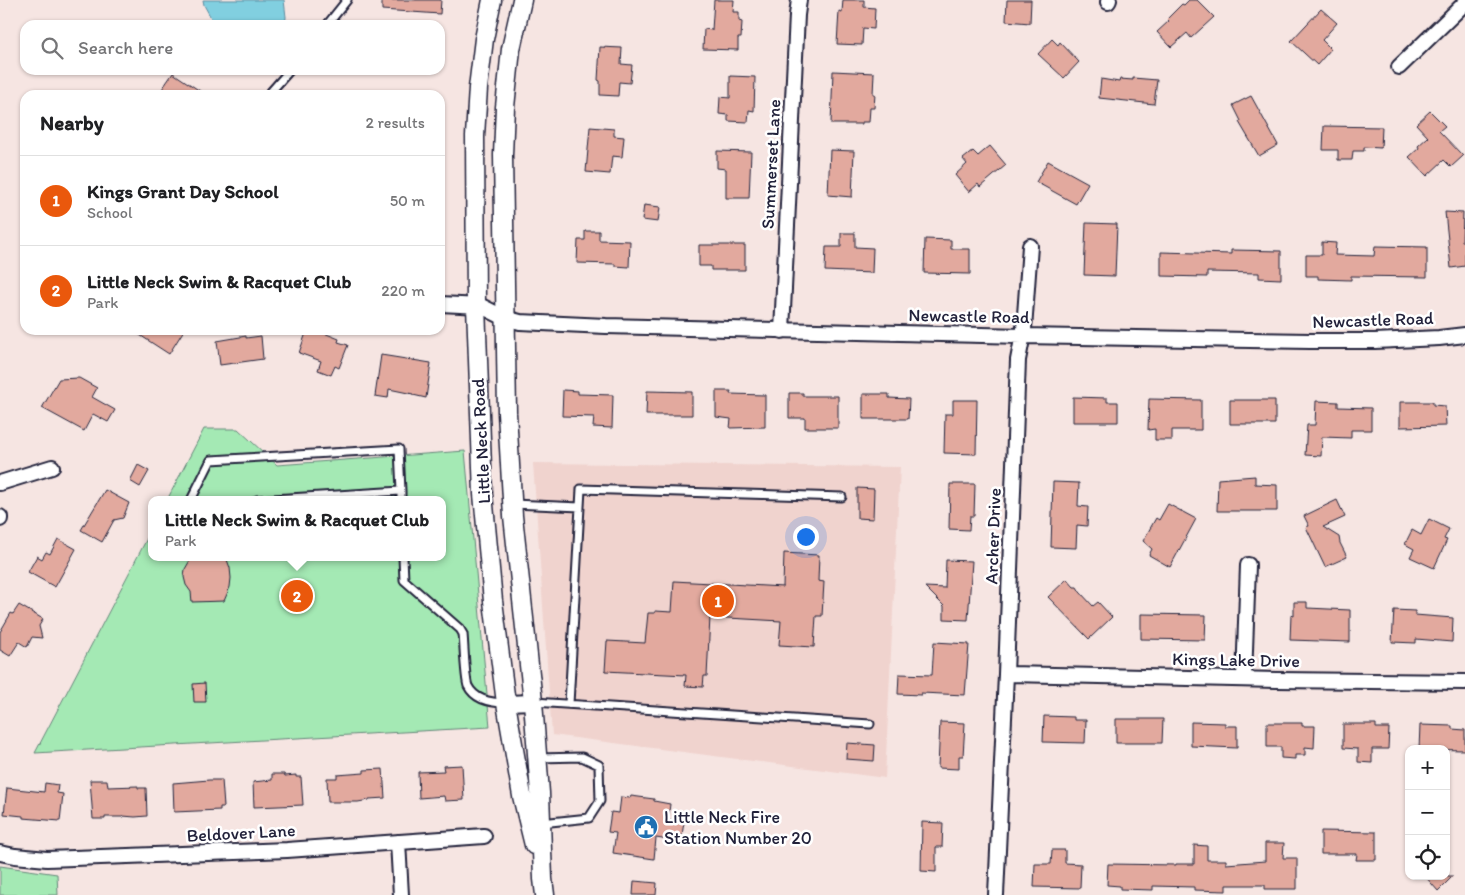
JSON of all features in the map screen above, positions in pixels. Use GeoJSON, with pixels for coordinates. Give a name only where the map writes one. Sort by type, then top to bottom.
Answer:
{"type":"FeatureCollection","features":[{"type":"Feature","properties":{"kind":"street","name":"Little Neck Road"},"geometry":{"type":"LineString","coordinates":[[492,0],[478,88],[476,126],[476,306],[483,494],[493,600],[506,703],[522,796],[544,887]]}},
{"type":"Feature","properties":{"kind":"street","name":"Little Neck Road"},"geometry":{"type":"LineString","coordinates":[[522,0],[511,49],[504,106],[507,413],[512,504],[538,758],[544,887]]}},
{"type":"Feature","properties":{"kind":"street","name":"Summerset Lane"},"geometry":{"type":"LineString","coordinates":[[782,331],[799,0]]}},
{"type":"Feature","properties":{"kind":"street"},"geometry":{"type":"LineString","coordinates":[[1399,68],[1465,3]]}},
{"type":"Feature","properties":{"kind":"street","name":"Archer Drive"},"geometry":{"type":"LineString","coordinates":[[996,895],[1018,360],[1023,336],[1030,246]]}},
{"type":"Feature","properties":{"kind":"street","name":"Newcastle Road"},"geometry":{"type":"LineString","coordinates":[[445,304],[481,306],[505,318],[520,322],[606,326],[1023,336],[1375,341],[1465,335]]}},
{"type":"Feature","properties":{"kind":"street"},"geometry":{"type":"LineString","coordinates":[[0,483],[52,467]]}},
{"type":"Feature","properties":{"kind":"street"},"geometry":{"type":"LineString","coordinates":[[1244,679],[1248,565]]}},
{"type":"Feature","properties":{"kind":"street","name":"Kings Lake Drive"},"geometry":{"type":"LineString","coordinates":[[1006,674],[1465,682]]}},
{"type":"Feature","properties":{"kind":"street"},"geometry":{"type":"LineString","coordinates":[[506,703],[533,702]]}},
{"type":"Feature","properties":{"kind":"street","name":"Beldover Lane"},"geometry":{"type":"LineString","coordinates":[[0,853],[47,860],[287,850],[484,836]]}},
{"type":"Feature","properties":{"kind":"street"},"geometry":{"type":"LineString","coordinates":[[398,842],[400,895]]}},
{"type":"Feature","properties":{"kind":"lane"},"geometry":{"type":"LineString","coordinates":[[331,20],[346,0]]}},
{"type":"Feature","properties":{"kind":"lane"},"geometry":{"type":"LineString","coordinates":[[272,90],[286,75]]}},
{"type":"Feature","properties":{"kind":"lane"},"geometry":{"type":"LineString","coordinates":[[193,496],[212,460],[399,449],[401,496]]}},
{"type":"Feature","properties":{"kind":"lane"},"geometry":{"type":"LineString","coordinates":[[569,704],[581,489],[842,496]]}},
{"type":"Feature","properties":{"kind":"lane"},"geometry":{"type":"LineString","coordinates":[[321,496],[401,491]]}},
{"type":"Feature","properties":{"kind":"lane"},"geometry":{"type":"LineString","coordinates":[[512,504],[580,507]]}},
{"type":"Feature","properties":{"kind":"lane"},"geometry":{"type":"LineString","coordinates":[[403,561],[404,580],[460,629],[463,634],[468,685],[477,696],[492,703],[506,703]]}},
{"type":"Feature","properties":{"kind":"lane"},"geometry":{"type":"LineString","coordinates":[[533,702],[870,724]]}},
{"type":"Feature","properties":{"kind":"lane"},"geometry":{"type":"LineString","coordinates":[[538,758],[582,757],[599,765],[600,801],[589,818],[541,823]]}},
{"type":"Feature","properties":{"kind":"shaded area"},"geometry":{"type":"Polygon","coordinates":[[[533,463],[900,467],[885,778],[552,735],[533,463]]]}},
{"type":"Feature","properties":{"kind":"green space"},"geometry":{"type":"Polygon","coordinates":[[[204,429],[238,429],[277,465],[465,451],[490,727],[35,753],[148,537],[148,561],[446,561],[446,496],[169,496],[204,429]]]}},
{"type":"Feature","properties":{"kind":"green space"},"geometry":{"type":"Polygon","coordinates":[[[0,866],[57,874],[58,895],[0,895],[0,866]]]}},
{"type":"Feature","properties":{"kind":"water"},"geometry":{"type":"Polygon","coordinates":[[[203,0],[284,0],[286,20],[212,20],[203,0]]]}},
{"type":"Feature","properties":{"kind":"building"},"geometry":{"type":"Polygon","coordinates":[[[382,0],[441,0],[440,14],[382,10],[382,0]]]}},
{"type":"Feature","properties":{"kind":"building"},"geometry":{"type":"Polygon","coordinates":[[[714,0],[734,0],[733,12],[739,12],[739,21],[742,22],[741,38],[738,38],[738,50],[703,49],[704,29],[712,30],[714,0]]]}},
{"type":"Feature","properties":{"kind":"building"},"geometry":{"type":"Polygon","coordinates":[[[843,0],[864,0],[864,7],[875,8],[874,29],[863,28],[862,45],[837,44],[839,11],[842,12],[843,0]]]}},
{"type":"Feature","properties":{"kind":"building"},"geometry":{"type":"Polygon","coordinates":[[[1007,0],[1031,0],[1030,23],[1006,21],[1007,0]]]}},
{"type":"Feature","properties":{"kind":"building"},"geometry":{"type":"Polygon","coordinates":[[[1189,0],[1197,0],[1214,17],[1191,38],[1187,33],[1171,47],[1157,32],[1169,21],[1167,19],[1182,4],[1184,5],[1189,0]]]}},
{"type":"Feature","properties":{"kind":"building"},"geometry":{"type":"Polygon","coordinates":[[[1321,9],[1337,23],[1322,40],[1331,49],[1317,65],[1291,41],[1321,9]]]}},
{"type":"Feature","properties":{"kind":"building"},"geometry":{"type":"Polygon","coordinates":[[[1052,39],[1058,45],[1060,42],[1079,62],[1064,78],[1038,54],[1052,39]]]}},
{"type":"Feature","properties":{"kind":"building"},"geometry":{"type":"Polygon","coordinates":[[[600,47],[622,48],[621,64],[632,65],[630,83],[619,82],[618,96],[600,95],[600,81],[598,80],[600,47]]]}},
{"type":"Feature","properties":{"kind":"building"},"geometry":{"type":"Polygon","coordinates":[[[833,71],[874,73],[874,108],[870,108],[869,122],[862,122],[862,124],[831,124],[833,71]]]}},
{"type":"Feature","properties":{"kind":"building"},"geometry":{"type":"Polygon","coordinates":[[[172,75],[176,75],[198,90],[161,90],[172,75]]]}},
{"type":"Feature","properties":{"kind":"building"},"geometry":{"type":"Polygon","coordinates":[[[730,76],[755,77],[754,111],[749,110],[748,122],[728,121],[728,115],[719,114],[720,97],[730,98],[730,76]]]}},
{"type":"Feature","properties":{"kind":"building"},"geometry":{"type":"Polygon","coordinates":[[[1133,78],[1157,80],[1154,104],[1099,98],[1101,79],[1119,82],[1120,79],[1133,80],[1133,78]]]}},
{"type":"Feature","properties":{"kind":"building"},"geometry":{"type":"Polygon","coordinates":[[[1251,96],[1278,145],[1259,156],[1239,122],[1241,121],[1233,105],[1251,96]]]}},
{"type":"Feature","properties":{"kind":"building"},"geometry":{"type":"Polygon","coordinates":[[[1430,111],[1445,126],[1439,131],[1463,156],[1451,167],[1444,160],[1427,176],[1409,157],[1428,137],[1416,124],[1430,111]]]}},
{"type":"Feature","properties":{"kind":"building"},"geometry":{"type":"Polygon","coordinates":[[[1324,126],[1382,127],[1381,148],[1364,147],[1364,151],[1353,151],[1352,160],[1338,160],[1338,150],[1323,150],[1324,126]]]}},
{"type":"Feature","properties":{"kind":"building"},"geometry":{"type":"Polygon","coordinates":[[[590,127],[614,129],[614,136],[624,137],[622,157],[612,156],[610,174],[586,172],[590,127]]]}},
{"type":"Feature","properties":{"kind":"building"},"geometry":{"type":"Polygon","coordinates":[[[990,146],[1006,165],[980,187],[978,184],[969,192],[955,175],[967,164],[963,159],[973,151],[978,156],[990,146]]]}},
{"type":"Feature","properties":{"kind":"building"},"geometry":{"type":"Polygon","coordinates":[[[830,150],[854,151],[852,197],[828,195],[830,150]]]}},
{"type":"Feature","properties":{"kind":"building"},"geometry":{"type":"Polygon","coordinates":[[[717,151],[751,152],[749,198],[726,198],[726,169],[717,168],[717,151]]]}},
{"type":"Feature","properties":{"kind":"building"},"geometry":{"type":"Polygon","coordinates":[[[1048,161],[1088,183],[1076,204],[1036,182],[1048,161]]]}},
{"type":"Feature","properties":{"kind":"building"},"geometry":{"type":"Polygon","coordinates":[[[644,205],[660,207],[658,222],[642,220],[644,205]]]}},
{"type":"Feature","properties":{"kind":"building"},"geometry":{"type":"Polygon","coordinates":[[[1445,212],[1463,213],[1462,241],[1465,241],[1465,266],[1451,268],[1445,212]]]}},
{"type":"Feature","properties":{"kind":"building"},"geometry":{"type":"Polygon","coordinates":[[[1086,223],[1117,224],[1115,276],[1084,275],[1086,223]]]}},
{"type":"Feature","properties":{"kind":"building"},"geometry":{"type":"Polygon","coordinates":[[[585,231],[599,231],[599,240],[630,241],[629,267],[615,266],[615,264],[577,263],[578,240],[585,240],[585,231]]]}},
{"type":"Feature","properties":{"kind":"building"},"geometry":{"type":"Polygon","coordinates":[[[841,233],[855,233],[855,247],[873,248],[872,273],[825,271],[826,247],[841,247],[841,233]]]}},
{"type":"Feature","properties":{"kind":"building"},"geometry":{"type":"Polygon","coordinates":[[[925,239],[951,240],[951,249],[970,249],[970,274],[924,273],[925,239]]]}},
{"type":"Feature","properties":{"kind":"building"},"geometry":{"type":"Polygon","coordinates":[[[1322,242],[1336,243],[1335,255],[1374,256],[1375,246],[1427,247],[1427,277],[1351,276],[1351,280],[1318,279],[1318,276],[1306,276],[1306,255],[1322,255],[1322,242]]]}},
{"type":"Feature","properties":{"kind":"building"},"geometry":{"type":"Polygon","coordinates":[[[699,245],[745,245],[745,270],[711,270],[711,266],[699,266],[699,245]]]}},
{"type":"Feature","properties":{"kind":"building"},"geometry":{"type":"Polygon","coordinates":[[[1231,250],[1281,251],[1281,279],[1259,278],[1259,273],[1207,272],[1207,277],[1161,276],[1161,252],[1231,254],[1231,250]]]}},
{"type":"Feature","properties":{"kind":"building"},"geometry":{"type":"Polygon","coordinates":[[[140,335],[181,335],[169,354],[140,335]]]}},
{"type":"Feature","properties":{"kind":"building"},"geometry":{"type":"Polygon","coordinates":[[[305,335],[329,335],[339,339],[338,342],[348,345],[339,368],[335,366],[331,375],[318,370],[321,361],[299,353],[305,335]]]}},
{"type":"Feature","properties":{"kind":"building"},"geometry":{"type":"Polygon","coordinates":[[[246,336],[246,338],[261,336],[263,359],[220,365],[217,341],[246,336]]]}},
{"type":"Feature","properties":{"kind":"building"},"geometry":{"type":"Polygon","coordinates":[[[381,355],[431,363],[426,398],[389,389],[388,398],[375,396],[381,355]]]}},
{"type":"Feature","properties":{"kind":"building"},"geometry":{"type":"Polygon","coordinates":[[[79,378],[97,388],[92,397],[115,410],[108,422],[93,414],[84,431],[42,408],[59,379],[79,378]]]}},
{"type":"Feature","properties":{"kind":"building"},"geometry":{"type":"Polygon","coordinates":[[[563,390],[578,391],[578,394],[613,395],[612,428],[593,427],[594,417],[562,416],[563,390]]]}},
{"type":"Feature","properties":{"kind":"building"},"geometry":{"type":"Polygon","coordinates":[[[647,391],[692,392],[692,415],[646,415],[647,391]]]}},
{"type":"Feature","properties":{"kind":"building"},"geometry":{"type":"Polygon","coordinates":[[[716,391],[731,391],[730,394],[765,395],[765,427],[730,428],[731,419],[716,417],[716,391]]]}},
{"type":"Feature","properties":{"kind":"building"},"geometry":{"type":"Polygon","coordinates":[[[789,393],[803,393],[803,396],[838,396],[838,428],[805,428],[805,418],[789,418],[789,393]]]}},
{"type":"Feature","properties":{"kind":"building"},"geometry":{"type":"Polygon","coordinates":[[[863,394],[889,394],[889,398],[909,399],[908,419],[863,419],[863,394]]]}},
{"type":"Feature","properties":{"kind":"building"},"geometry":{"type":"Polygon","coordinates":[[[1073,397],[1107,398],[1107,402],[1118,402],[1118,422],[1073,422],[1073,397]]]}},
{"type":"Feature","properties":{"kind":"building"},"geometry":{"type":"Polygon","coordinates":[[[1149,399],[1201,400],[1201,430],[1172,430],[1172,440],[1155,440],[1155,429],[1148,430],[1149,399]]]}},
{"type":"Feature","properties":{"kind":"building"},"geometry":{"type":"Polygon","coordinates":[[[953,400],[977,400],[976,454],[944,453],[945,414],[953,414],[953,400]]]}},
{"type":"Feature","properties":{"kind":"building"},"geometry":{"type":"Polygon","coordinates":[[[1230,400],[1275,400],[1275,424],[1230,424],[1230,400]]]}},
{"type":"Feature","properties":{"kind":"building"},"geometry":{"type":"Polygon","coordinates":[[[1316,401],[1338,402],[1338,407],[1371,408],[1371,430],[1351,430],[1351,438],[1322,437],[1321,456],[1305,455],[1307,425],[1315,425],[1316,401]]]}},
{"type":"Feature","properties":{"kind":"building"},"geometry":{"type":"Polygon","coordinates":[[[1400,402],[1433,402],[1433,405],[1445,406],[1446,426],[1400,427],[1400,402]]]}},
{"type":"Feature","properties":{"kind":"building"},"geometry":{"type":"Polygon","coordinates":[[[138,465],[149,471],[140,487],[130,481],[138,465]]]}},
{"type":"Feature","properties":{"kind":"building"},"geometry":{"type":"Polygon","coordinates":[[[1255,476],[1255,484],[1277,485],[1277,511],[1217,511],[1218,479],[1255,476]]]}},
{"type":"Feature","properties":{"kind":"building"},"geometry":{"type":"Polygon","coordinates":[[[1053,482],[1079,483],[1078,506],[1088,507],[1087,526],[1077,525],[1076,548],[1051,547],[1053,482]]]}},
{"type":"Feature","properties":{"kind":"building"},"geometry":{"type":"Polygon","coordinates":[[[950,484],[975,484],[974,516],[970,516],[969,530],[949,529],[950,484]]]}},
{"type":"Feature","properties":{"kind":"building"},"geometry":{"type":"Polygon","coordinates":[[[857,488],[874,489],[873,519],[857,518],[857,488]]]}},
{"type":"Feature","properties":{"kind":"building"},"geometry":{"type":"Polygon","coordinates":[[[105,490],[129,503],[123,518],[114,520],[102,542],[81,530],[105,490]]]}},
{"type":"Feature","properties":{"kind":"building"},"geometry":{"type":"Polygon","coordinates":[[[1337,500],[1345,517],[1323,527],[1339,537],[1347,557],[1325,567],[1306,527],[1309,526],[1304,516],[1337,500]]]}},
{"type":"Feature","properties":{"kind":"building"},"geometry":{"type":"Polygon","coordinates":[[[1168,504],[1196,519],[1170,567],[1149,555],[1152,549],[1143,541],[1156,518],[1159,520],[1168,504]]]}},
{"type":"Feature","properties":{"kind":"building"},"geometry":{"type":"Polygon","coordinates":[[[1429,519],[1449,529],[1444,539],[1447,540],[1434,568],[1410,557],[1414,549],[1405,544],[1412,530],[1421,535],[1429,519]]]}},
{"type":"Feature","properties":{"kind":"building"},"geometry":{"type":"Polygon","coordinates":[[[58,539],[76,549],[55,587],[28,572],[37,556],[42,559],[46,552],[50,554],[58,539]]]}},
{"type":"Feature","properties":{"kind":"building"},"geometry":{"type":"Polygon","coordinates":[[[784,553],[819,555],[818,581],[824,582],[822,616],[816,616],[814,647],[779,645],[781,621],[710,617],[707,676],[704,676],[703,687],[685,686],[686,675],[605,671],[607,641],[645,643],[648,613],[655,613],[655,611],[672,612],[674,581],[783,587],[784,553]]]}},
{"type":"Feature","properties":{"kind":"building"},"geometry":{"type":"Polygon","coordinates":[[[946,560],[972,561],[968,620],[944,619],[944,606],[925,587],[945,588],[946,560]]]}},
{"type":"Feature","properties":{"kind":"building"},"geometry":{"type":"Polygon","coordinates":[[[190,561],[227,561],[231,578],[230,587],[224,601],[192,602],[191,592],[186,585],[184,577],[185,569],[190,561]]]}},
{"type":"Feature","properties":{"kind":"building"},"geometry":{"type":"Polygon","coordinates":[[[1067,579],[1074,587],[1077,587],[1093,606],[1098,602],[1112,617],[1089,639],[1048,597],[1067,579]]]}},
{"type":"Feature","properties":{"kind":"building"},"geometry":{"type":"Polygon","coordinates":[[[1294,602],[1307,602],[1307,608],[1350,610],[1350,642],[1290,640],[1291,615],[1294,616],[1294,602]]]}},
{"type":"Feature","properties":{"kind":"building"},"geometry":{"type":"Polygon","coordinates":[[[19,605],[43,619],[39,626],[42,638],[32,637],[27,647],[19,642],[10,656],[0,650],[0,632],[11,613],[13,614],[19,605]]]}},
{"type":"Feature","properties":{"kind":"building"},"geometry":{"type":"Polygon","coordinates":[[[1394,610],[1415,611],[1415,615],[1453,618],[1452,642],[1416,639],[1416,643],[1392,642],[1394,610]]]}},
{"type":"Feature","properties":{"kind":"building"},"geometry":{"type":"Polygon","coordinates":[[[1141,614],[1206,615],[1205,640],[1141,639],[1141,614]]]}},
{"type":"Feature","properties":{"kind":"building"},"geometry":{"type":"Polygon","coordinates":[[[934,642],[969,644],[965,695],[898,694],[899,674],[932,675],[934,642]]]}},
{"type":"Feature","properties":{"kind":"building"},"geometry":{"type":"Polygon","coordinates":[[[205,683],[206,702],[194,702],[193,684],[205,683]]]}},
{"type":"Feature","properties":{"kind":"building"},"geometry":{"type":"Polygon","coordinates":[[[1044,716],[1074,717],[1074,720],[1086,720],[1085,743],[1043,742],[1044,716]]]}},
{"type":"Feature","properties":{"kind":"building"},"geometry":{"type":"Polygon","coordinates":[[[1116,719],[1163,719],[1162,743],[1116,743],[1116,719]]]}},
{"type":"Feature","properties":{"kind":"building"},"geometry":{"type":"Polygon","coordinates":[[[940,722],[965,723],[963,756],[959,756],[959,769],[938,768],[940,722]]]}},
{"type":"Feature","properties":{"kind":"building"},"geometry":{"type":"Polygon","coordinates":[[[1191,722],[1225,723],[1225,726],[1237,726],[1237,748],[1191,746],[1191,722]]]}},
{"type":"Feature","properties":{"kind":"building"},"geometry":{"type":"Polygon","coordinates":[[[1267,723],[1302,723],[1302,726],[1315,726],[1314,748],[1305,747],[1305,755],[1295,755],[1295,759],[1281,758],[1281,747],[1267,747],[1267,723]]]}},
{"type":"Feature","properties":{"kind":"building"},"geometry":{"type":"Polygon","coordinates":[[[1343,724],[1376,724],[1376,728],[1389,728],[1388,749],[1372,749],[1372,763],[1358,762],[1358,749],[1343,748],[1343,724]]]}},
{"type":"Feature","properties":{"kind":"building"},"geometry":{"type":"Polygon","coordinates":[[[1420,725],[1452,726],[1452,729],[1465,730],[1465,750],[1450,750],[1450,745],[1419,745],[1420,725]]]}},
{"type":"Feature","properties":{"kind":"building"},"geometry":{"type":"Polygon","coordinates":[[[847,743],[875,745],[874,761],[846,759],[847,743]]]}},
{"type":"Feature","properties":{"kind":"building"},"geometry":{"type":"Polygon","coordinates":[[[462,765],[464,800],[445,801],[444,796],[419,798],[418,772],[444,771],[443,766],[462,765]]]}},
{"type":"Feature","properties":{"kind":"building"},"geometry":{"type":"Polygon","coordinates":[[[383,769],[385,798],[358,802],[328,802],[327,778],[337,778],[337,775],[364,773],[364,770],[383,769]]]}},
{"type":"Feature","properties":{"kind":"building"},"geometry":{"type":"Polygon","coordinates":[[[272,774],[301,777],[303,805],[254,807],[253,782],[272,780],[272,774]]]}},
{"type":"Feature","properties":{"kind":"building"},"geometry":{"type":"Polygon","coordinates":[[[90,780],[107,780],[108,787],[138,786],[138,788],[146,788],[147,816],[93,819],[90,780]]]}},
{"type":"Feature","properties":{"kind":"building"},"geometry":{"type":"Polygon","coordinates":[[[222,780],[224,807],[220,807],[220,810],[174,812],[173,783],[222,780]]]}},
{"type":"Feature","properties":{"kind":"building"},"geometry":{"type":"Polygon","coordinates":[[[45,783],[58,785],[57,793],[63,794],[60,821],[23,818],[23,816],[4,814],[7,788],[44,792],[45,783]]]}},
{"type":"Feature","properties":{"kind":"building","name":"Little Neck Fire Station Number 20"},"geometry":{"type":"Polygon","coordinates":[[[631,796],[654,799],[654,801],[670,804],[668,820],[684,822],[681,842],[656,838],[654,859],[613,853],[616,833],[608,832],[611,812],[619,813],[621,797],[630,798],[631,796]]]}},
{"type":"Feature","properties":{"kind":"building"},"geometry":{"type":"Polygon","coordinates":[[[922,822],[943,823],[942,847],[936,847],[936,872],[921,871],[922,822]]]}},
{"type":"Feature","properties":{"kind":"building"},"geometry":{"type":"Polygon","coordinates":[[[1321,831],[1376,832],[1376,860],[1356,860],[1357,854],[1321,854],[1321,831]]]}},
{"type":"Feature","properties":{"kind":"building"},"geometry":{"type":"Polygon","coordinates":[[[1265,843],[1284,843],[1283,858],[1297,858],[1297,889],[1265,889],[1265,885],[1226,885],[1226,891],[1194,890],[1194,887],[1153,886],[1153,890],[1120,889],[1120,886],[1107,885],[1108,864],[1194,864],[1194,845],[1207,846],[1207,860],[1226,860],[1226,864],[1265,861],[1265,843]]]}},
{"type":"Feature","properties":{"kind":"building"},"geometry":{"type":"Polygon","coordinates":[[[1052,850],[1065,850],[1065,863],[1081,864],[1080,888],[1034,887],[1035,864],[1051,864],[1052,850]]]}},
{"type":"Feature","properties":{"kind":"building"},"geometry":{"type":"Polygon","coordinates":[[[1428,880],[1449,880],[1438,891],[1428,880]]]}},
{"type":"Feature","properties":{"kind":"building"},"geometry":{"type":"Polygon","coordinates":[[[634,881],[657,883],[656,895],[633,895],[634,881]]]}},
{"type":"Feature","properties":{"kind":"place","name":"Little Neck Swim & Racquet Club"},"geometry":{"type":"Point","coordinates":[297,596]}},
{"type":"Feature","properties":{"kind":"place","name":"Kings Grant Day School"},"geometry":{"type":"Point","coordinates":[718,601]}},
{"type":"Feature","properties":{"kind":"place","name":"Little Neck Fire Station Number 20"},"geometry":{"type":"Point","coordinates":[646,827]}}]}
